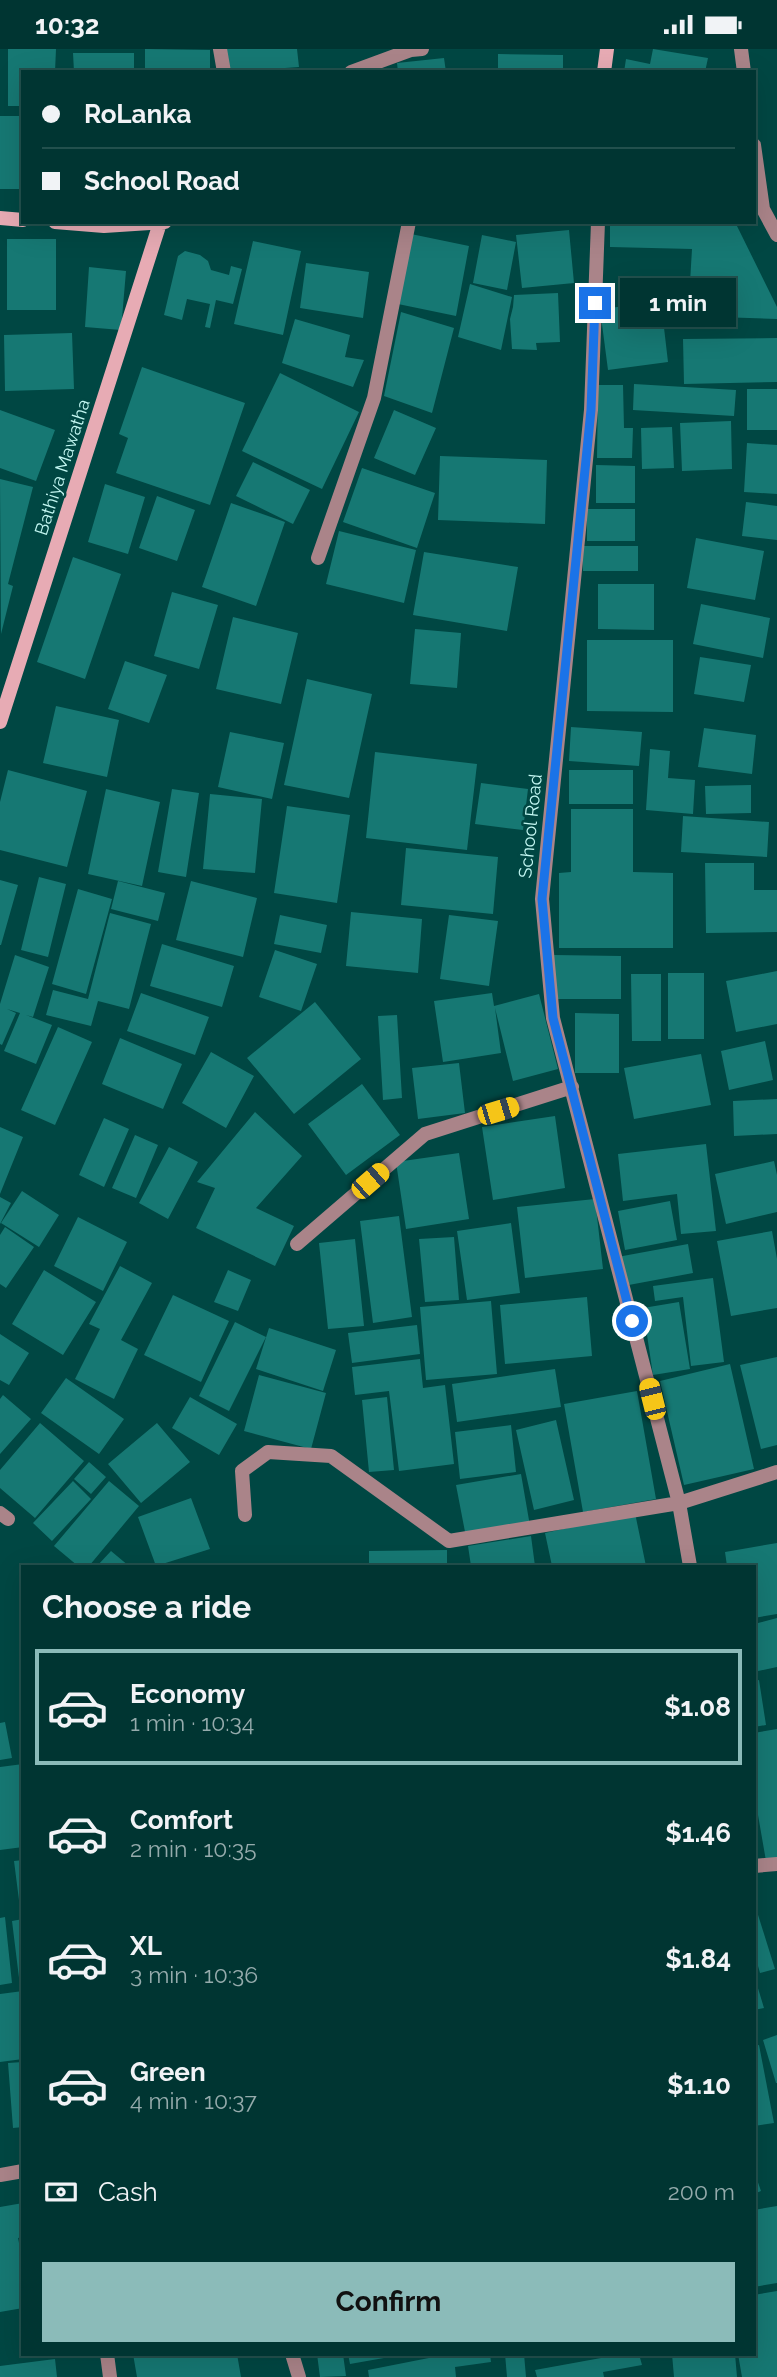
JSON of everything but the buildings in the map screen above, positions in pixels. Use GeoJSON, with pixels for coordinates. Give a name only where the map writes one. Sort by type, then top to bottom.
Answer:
{"type":"FeatureCollection","features":[{"type":"Feature","properties":{"kind":"street"},"geometry":{"type":"LineString","coordinates":[[220,49],[224,70]]}},
{"type":"Feature","properties":{"kind":"street"},"geometry":{"type":"LineString","coordinates":[[356,70],[411,50],[422,49]]}},
{"type":"Feature","properties":{"kind":"street"},"geometry":{"type":"LineString","coordinates":[[604,70],[607,49]]}},
{"type":"Feature","properties":{"kind":"street"},"geometry":{"type":"LineString","coordinates":[[741,49],[744,70]]}},
{"type":"Feature","properties":{"kind":"street"},"geometry":{"type":"LineString","coordinates":[[756,159],[763,209],[777,235]]}},
{"type":"Feature","properties":{"kind":"street"},"geometry":{"type":"LineString","coordinates":[[0,218],[21,220]]}},
{"type":"Feature","properties":{"kind":"street"},"geometry":{"type":"LineString","coordinates":[[80,224],[143,224]]}},
{"type":"Feature","properties":{"kind":"street","name":"Bathiya Mawatha"},"geometry":{"type":"LineString","coordinates":[[1,714],[163,224]]}},
{"type":"Feature","properties":{"kind":"street"},"geometry":{"type":"LineString","coordinates":[[318,558],[374,398],[408,224]]}},
{"type":"Feature","properties":{"kind":"street","name":"School Road"},"geometry":{"type":"LineString","coordinates":[[598,224],[591,410],[542,899],[553,1018],[679,1503],[690,1565]]}},
{"type":"Feature","properties":{"kind":"street"},"geometry":{"type":"LineString","coordinates":[[297,1244],[425,1134],[572,1087]]}},
{"type":"Feature","properties":{"kind":"street"},"geometry":{"type":"LineString","coordinates":[[245,1515],[243,1471],[268,1452],[331,1456],[449,1541],[679,1503],[777,1472]]}},
{"type":"Feature","properties":{"kind":"street"},"geometry":{"type":"LineString","coordinates":[[756,1865],[777,1864]]}},
{"type":"Feature","properties":{"kind":"street"},"geometry":{"type":"LineString","coordinates":[[0,2175],[21,2171]]}},
{"type":"Feature","properties":{"kind":"street"},"geometry":{"type":"LineString","coordinates":[[107,2356],[110,2377]]}},
{"type":"Feature","properties":{"kind":"street"},"geometry":{"type":"LineString","coordinates":[[293,2356],[299,2377]]}},
{"type":"Feature","properties":{"kind":"route"},"geometry":{"type":"LineString","coordinates":[[595,303],[591,410],[542,899],[553,1018],[632,1321]]}}]}
